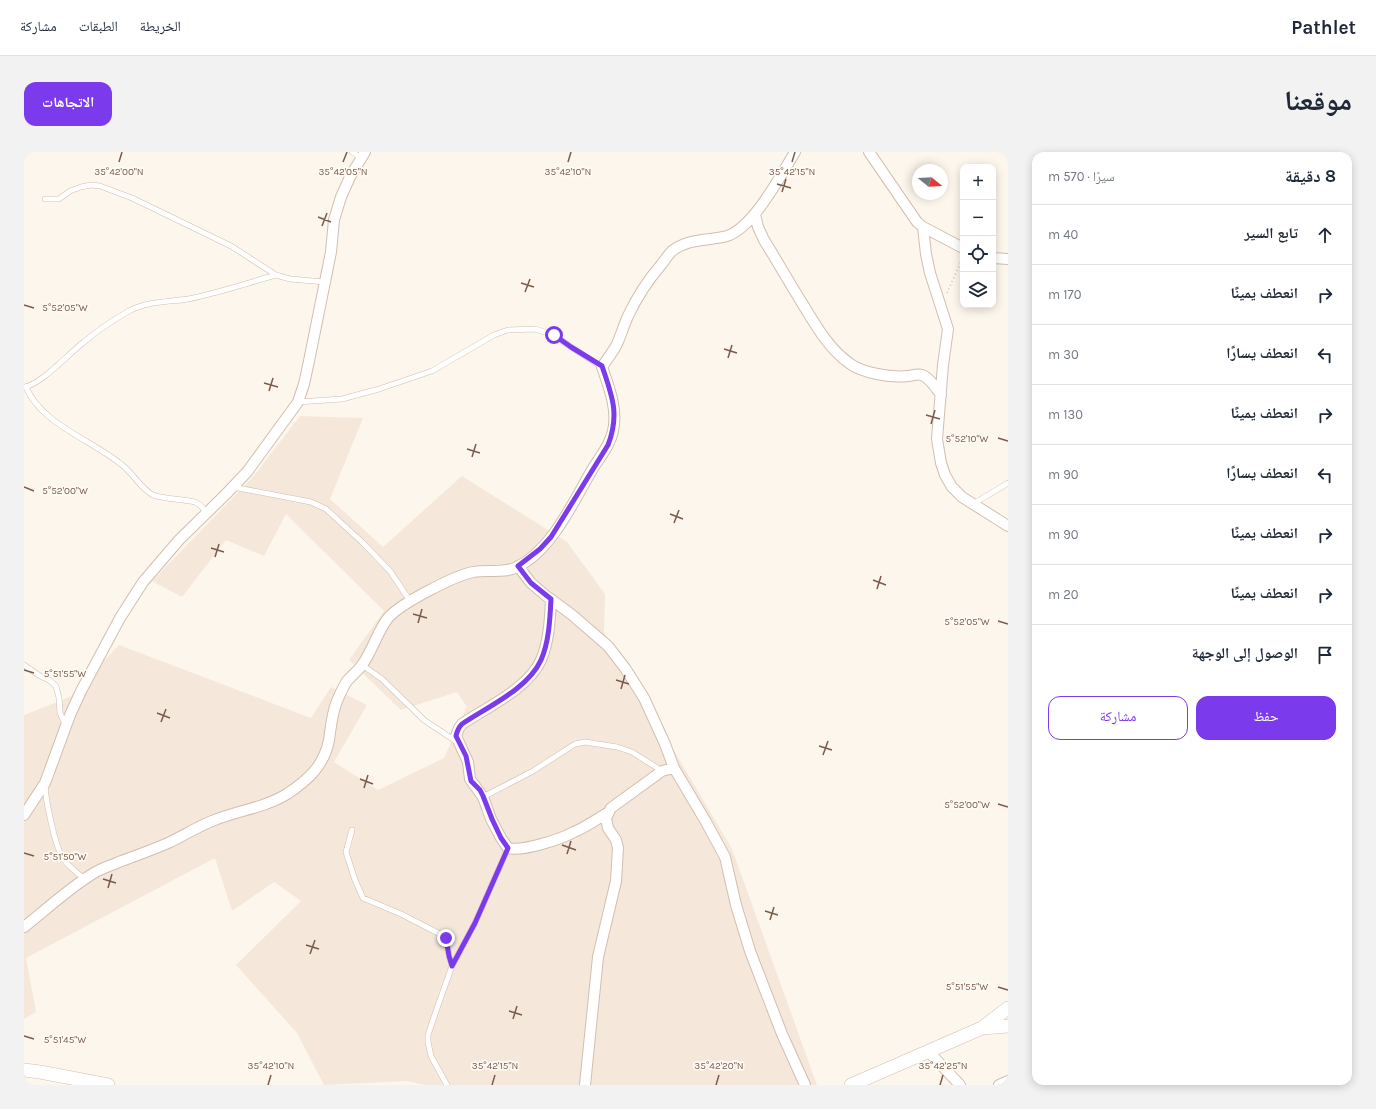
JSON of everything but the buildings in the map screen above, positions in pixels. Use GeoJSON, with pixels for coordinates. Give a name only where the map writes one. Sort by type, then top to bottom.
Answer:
{"type":"FeatureCollection","features":[{"type":"Feature","properties":{"kind":"street"},"geometry":{"type":"LineString","coordinates":[[24,927],[84,879],[97,871],[170,842],[212,821],[278,799],[308,778],[315,772],[326,752],[336,702],[342,690],[348,680],[362,665],[380,630],[389,617],[410,601],[457,576],[486,570],[511,570],[540,549],[551,537],[608,445],[613,431],[613,403],[602,366],[616,344],[628,316],[643,288],[671,252],[680,245],[727,236],[737,231],[755,214],[795,152]]}},
{"type":"Feature","properties":{"kind":"street"},"geometry":{"type":"LineString","coordinates":[[869,152],[917,222],[923,227],[960,246]]}},
{"type":"Feature","properties":{"kind":"street"},"geometry":{"type":"LineString","coordinates":[[24,815],[45,783],[66,726],[92,670],[120,618],[143,582],[179,540],[247,472],[298,402],[309,361],[331,252],[334,220],[347,183],[364,155]]}},
{"type":"Feature","properties":{"kind":"street"},"geometry":{"type":"LineString","coordinates":[[755,214],[758,227],[764,240],[812,319],[832,348],[849,363],[860,370],[893,377],[922,374],[941,395]]}},
{"type":"Feature","properties":{"kind":"street"},"geometry":{"type":"LineString","coordinates":[[923,227],[926,254],[940,308],[946,319],[948,329],[942,365],[937,439],[941,463],[945,475],[962,497],[1008,526]]}},
{"type":"Feature","properties":{"kind":"street"},"geometry":{"type":"LineString","coordinates":[[996,258],[1008,259]]}},
{"type":"Feature","properties":{"kind":"street"},"geometry":{"type":"LineString","coordinates":[[518,566],[531,583],[608,646],[626,668],[644,698],[674,768],[725,857],[750,951],[782,1034],[806,1085]]}},
{"type":"Feature","properties":{"kind":"street"},"geometry":{"type":"LineString","coordinates":[[551,599],[549,626],[545,648],[541,660],[535,669],[524,682],[459,728],[456,736],[468,762],[471,781],[480,790],[501,838],[508,848],[517,850],[528,848],[573,833],[608,812],[662,771],[674,768]]}},
{"type":"Feature","properties":{"kind":"street"},"geometry":{"type":"LineString","coordinates":[[585,1085],[598,957],[616,881],[618,848],[616,840],[606,822],[608,812]]}},
{"type":"Feature","properties":{"kind":"street"},"geometry":{"type":"LineString","coordinates":[[851,1085],[982,1028],[1008,1008]]}},
{"type":"Feature","properties":{"kind":"street"},"geometry":{"type":"LineString","coordinates":[[982,1028],[1008,1026]]}},
{"type":"Feature","properties":{"kind":"street"},"geometry":{"type":"LineString","coordinates":[[929,1052],[960,1085]]}},
{"type":"Feature","properties":{"kind":"street"},"geometry":{"type":"LineString","coordinates":[[24,1070],[108,1085]]}},
{"type":"Feature","properties":{"kind":"street"},"geometry":{"type":"LineString","coordinates":[[999,1085],[1008,1081]]}},
{"type":"Feature","properties":{"kind":"lane"},"geometry":{"type":"LineString","coordinates":[[352,152],[364,155]]}},
{"type":"Feature","properties":{"kind":"lane"},"geometry":{"type":"LineString","coordinates":[[45,199],[59,199],[70,191],[81,187],[91,185],[100,186],[138,201],[231,246],[276,275],[290,279],[325,282]]}},
{"type":"Feature","properties":{"kind":"lane"},"geometry":{"type":"LineString","coordinates":[[207,513],[195,502],[153,495],[141,485],[124,466],[104,451],[51,419],[30,397],[25,387],[42,379],[98,330],[129,311],[150,304],[188,299],[276,275]]}},
{"type":"Feature","properties":{"kind":"lane"},"geometry":{"type":"LineString","coordinates":[[298,402],[342,399],[379,389],[427,373],[494,335],[508,330],[535,329],[554,335],[602,366]]}},
{"type":"Feature","properties":{"kind":"lane"},"geometry":{"type":"LineString","coordinates":[[972,504],[1008,483]]}},
{"type":"Feature","properties":{"kind":"lane"},"geometry":{"type":"LineString","coordinates":[[233,487],[311,502],[326,509],[362,542],[390,571],[410,601]]}},
{"type":"Feature","properties":{"kind":"lane"},"geometry":{"type":"LineString","coordinates":[[24,665],[56,686],[59,694],[60,713],[66,726]]}},
{"type":"Feature","properties":{"kind":"lane"},"geometry":{"type":"LineString","coordinates":[[362,665],[382,679],[424,720],[459,743]]}},
{"type":"Feature","properties":{"kind":"lane"},"geometry":{"type":"LineString","coordinates":[[483,796],[532,771],[575,744],[585,742],[617,747],[632,752],[662,771]]}},
{"type":"Feature","properties":{"kind":"lane"},"geometry":{"type":"LineString","coordinates":[[45,783],[46,800],[59,851],[64,860],[84,879]]}},
{"type":"Feature","properties":{"kind":"lane"},"geometry":{"type":"LineString","coordinates":[[352,830],[346,852],[355,880],[363,898],[401,914],[442,935],[447,941],[452,966]]}},
{"type":"Feature","properties":{"kind":"lane"},"geometry":{"type":"LineString","coordinates":[[447,1085],[431,1056],[428,1035],[452,966],[475,923],[508,848]]}},
{"type":"Feature","properties":{"kind":"path"},"geometry":{"type":"LineString","coordinates":[[940,308],[960,264]]}},
{"type":"Feature","properties":{"kind":"shaded area"},"geometry":{"type":"Polygon","coordinates":[[[300,416],[363,418],[330,499],[383,547],[462,476],[567,542],[605,594],[604,632],[732,849],[817,1085],[425,1085],[407,1081],[324,1085],[297,1033],[236,965],[301,901],[274,882],[232,911],[215,858],[26,958],[36,1012],[24,1019],[24,715],[70,697],[119,645],[311,718],[331,687],[367,705],[334,762],[378,790],[444,758],[467,707],[457,692],[401,710],[349,660],[384,611],[286,514],[264,556],[226,540],[182,597],[152,581],[252,478],[300,416]]]}},
{"type":"Feature","properties":{"kind":"route"},"geometry":{"type":"LineString","coordinates":[[446,938],[452,966],[475,923],[508,848],[501,838],[480,790],[471,781],[468,762],[456,736],[457,732],[462,724],[507,695],[524,682],[541,660],[549,626],[551,599],[531,583],[518,566],[529,559],[551,537],[608,445],[613,431],[613,403],[602,366],[554,335]]}}]}
